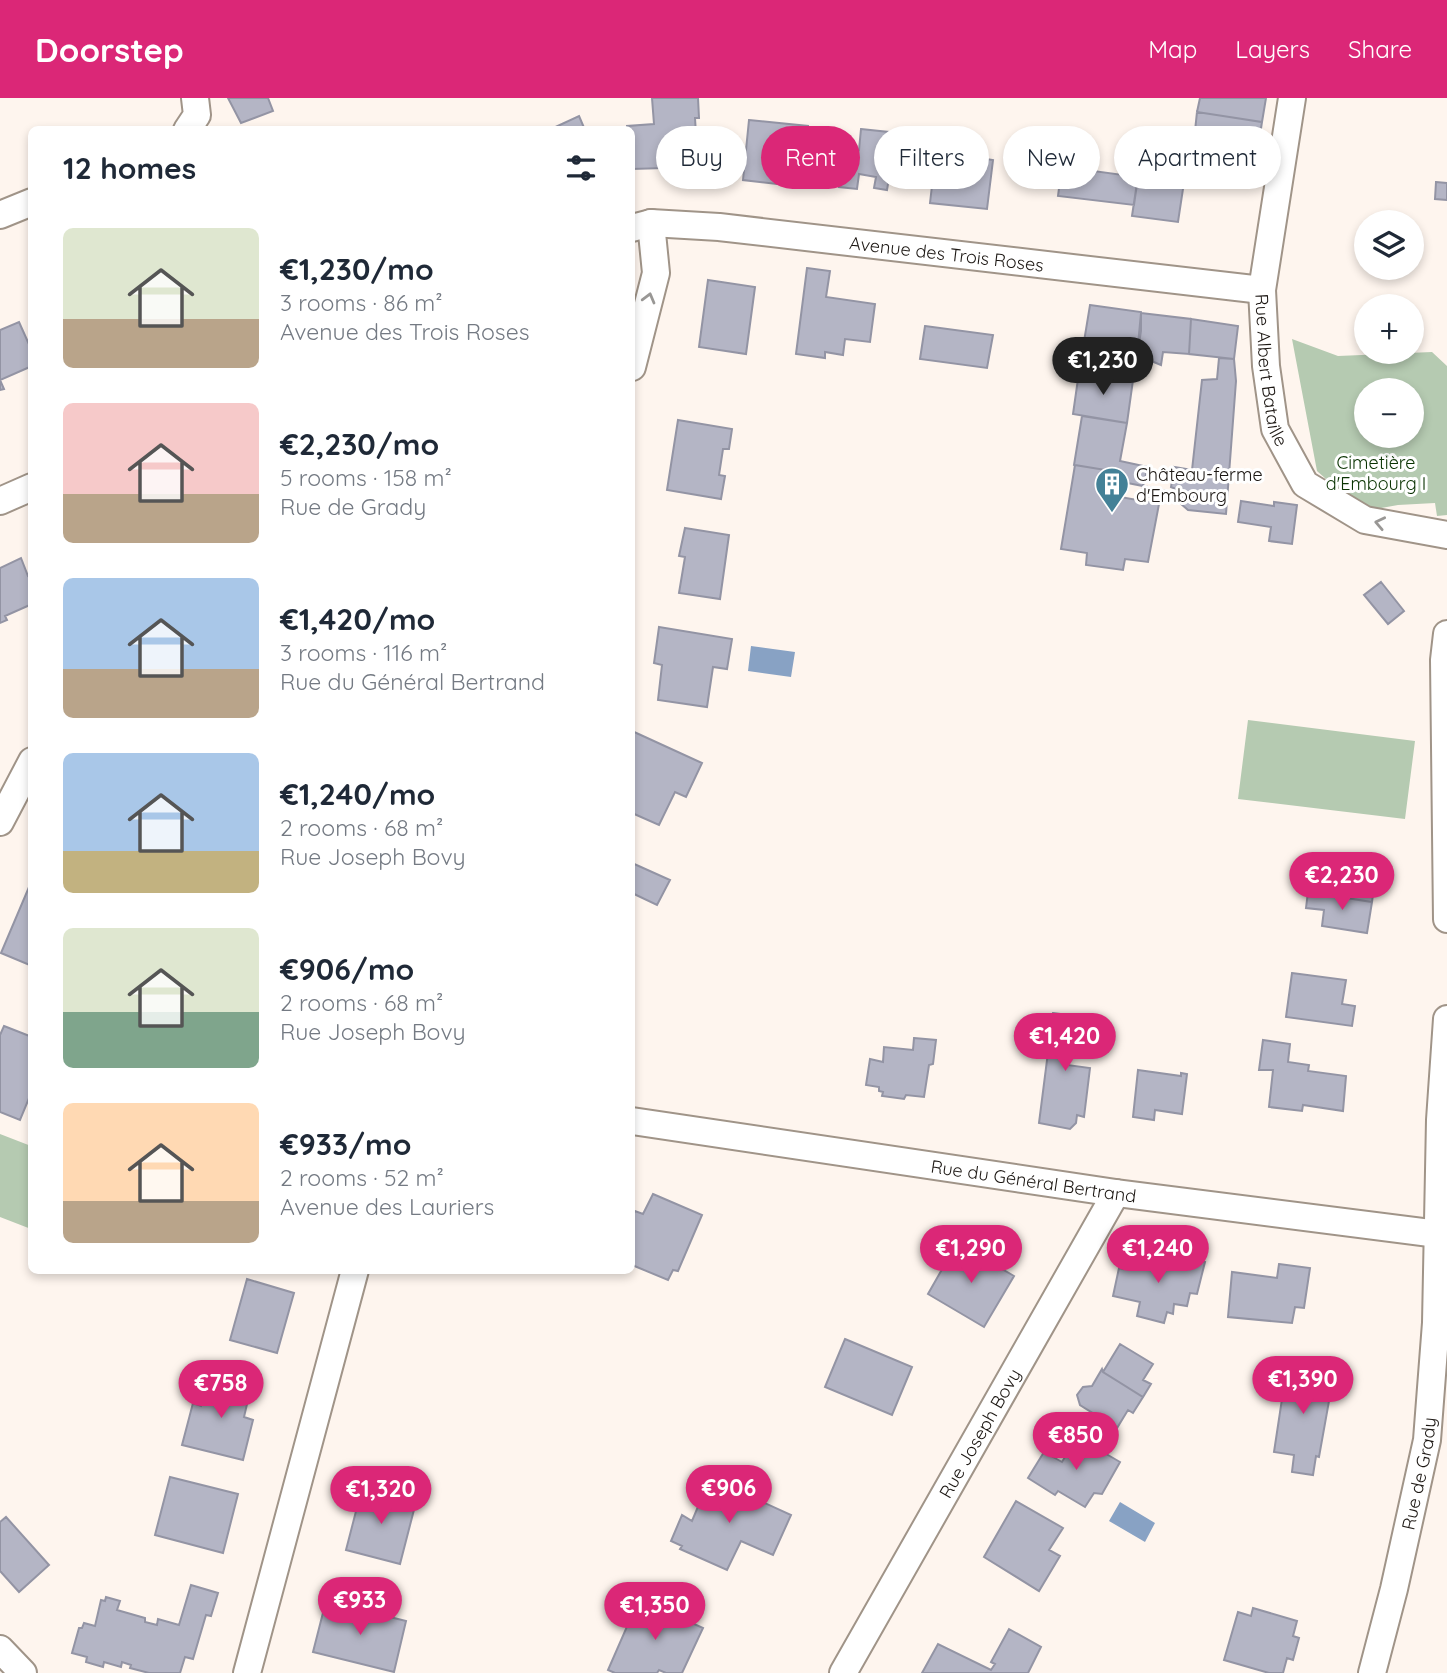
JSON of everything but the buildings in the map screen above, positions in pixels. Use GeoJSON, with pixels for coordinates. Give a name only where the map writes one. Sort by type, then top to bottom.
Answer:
{"type":"FeatureCollection","features":[{"type":"Feature","properties":{"kind":"street"},"geometry":{"type":"LineString","coordinates":[[190,126],[197,115],[195,98]]}},
{"type":"Feature","properties":{"kind":"street","name":"Rue Albert Bataille"},"geometry":{"type":"LineString","coordinates":[[1292,98],[1262,290],[1266,366],[1275,429],[1305,484],[1366,520],[1447,535]]}},
{"type":"Feature","properties":{"kind":"street"},"geometry":{"type":"LineString","coordinates":[[0,215],[28,204]]}},
{"type":"Feature","properties":{"kind":"street"},"geometry":{"type":"LineString","coordinates":[[635,353],[656,273],[641,225]]}},
{"type":"Feature","properties":{"kind":"street","name":"Avenue des Trois Roses"},"geometry":{"type":"LineString","coordinates":[[641,225],[719,227],[1262,290]]}},
{"type":"Feature","properties":{"kind":"street"},"geometry":{"type":"LineString","coordinates":[[0,501],[28,489]]}},
{"type":"Feature","properties":{"kind":"street"},"geometry":{"type":"LineString","coordinates":[[1447,634],[1444,660],[1447,919]]}},
{"type":"Feature","properties":{"kind":"street"},"geometry":{"type":"LineString","coordinates":[[0,822],[28,769]]}},
{"type":"Feature","properties":{"kind":"street","name":"Rue de Grady"},"geometry":{"type":"LineString","coordinates":[[1372,1673],[1394,1589],[1427,1440],[1436,1323],[1440,1120],[1447,1019]]}},
{"type":"Feature","properties":{"kind":"street","name":"Rue du Général Bertrand"},"geometry":{"type":"LineString","coordinates":[[635,1121],[1116,1193],[1438,1234]]}},
{"type":"Feature","properties":{"kind":"street","name":"Rue Joseph Bovy"},"geometry":{"type":"LineString","coordinates":[[843,1673],[1116,1193]]}},
{"type":"Feature","properties":{"kind":"street"},"geometry":{"type":"LineString","coordinates":[[247,1673],[354,1274]]}},
{"type":"Feature","properties":{"kind":"street"},"geometry":{"type":"LineString","coordinates":[[0,1649],[23,1673]]}},
{"type":"Feature","properties":{"kind":"green space","name":"Cimetière d'Embourg I"},"geometry":{"type":"Polygon","coordinates":[[[1292,339],[1338,356],[1354,355],[1354,364],[1424,364],[1424,352],[1432,352],[1447,366],[1447,515],[1437,516],[1435,503],[1370,510],[1345,496],[1317,471],[1292,339]]]}},
{"type":"Feature","properties":{"kind":"green space"},"geometry":{"type":"Polygon","coordinates":[[[1248,720],[1415,741],[1405,819],[1238,799],[1248,720]]]}},
{"type":"Feature","properties":{"kind":"green space"},"geometry":{"type":"Polygon","coordinates":[[[0,1134],[28,1145],[28,1228],[0,1217],[0,1134]]]}},
{"type":"Feature","properties":{"kind":"water"},"geometry":{"type":"Polygon","coordinates":[[[751,646],[795,652],[791,677],[748,671],[751,646]]]}},
{"type":"Feature","properties":{"kind":"water"},"geometry":{"type":"Polygon","coordinates":[[[1120,1502],[1155,1523],[1145,1542],[1109,1521],[1120,1502]]]}},
{"type":"Feature","properties":{"kind":"place","name":"Château-ferme d'Embourg"},"geometry":{"type":"Point","coordinates":[1112,514]}}]}
